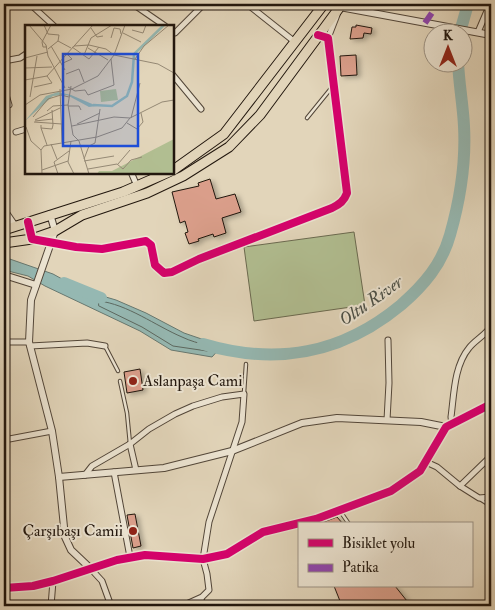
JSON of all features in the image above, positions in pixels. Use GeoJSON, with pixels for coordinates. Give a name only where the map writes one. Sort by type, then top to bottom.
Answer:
{"type":"FeatureCollection","features":[{"type":"Feature","properties":{"kind":"main road"},"geometry":{"type":"LineString","coordinates":[[174,170],[224,134],[324,4]]}},
{"type":"Feature","properties":{"kind":"main road"},"geometry":{"type":"LineString","coordinates":[[4,243],[32,239],[56,231],[82,215],[147,193],[183,176],[229,146],[260,115],[340,5]]}},
{"type":"Feature","properties":{"kind":"main road"},"geometry":{"type":"LineString","coordinates":[[4,230],[137,186],[164,174]]}},
{"type":"Feature","properties":{"kind":"street"},"geometry":{"type":"LineString","coordinates":[[4,11],[10,4]]}},
{"type":"Feature","properties":{"kind":"street"},"geometry":{"type":"LineString","coordinates":[[30,4],[53,25]]}},
{"type":"Feature","properties":{"kind":"street"},"geometry":{"type":"LineString","coordinates":[[135,4],[164,25]]}},
{"type":"Feature","properties":{"kind":"street"},"geometry":{"type":"LineString","coordinates":[[174,32],[204,4]]}},
{"type":"Feature","properties":{"kind":"street"},"geometry":{"type":"LineString","coordinates":[[247,4],[295,42]]}},
{"type":"Feature","properties":{"kind":"street"},"geometry":{"type":"LineString","coordinates":[[478,32],[490,4]]}},
{"type":"Feature","properties":{"kind":"street"},"geometry":{"type":"LineString","coordinates":[[28,222],[32,239],[51,243],[102,249],[146,241],[152,245],[155,265],[164,273],[172,272],[199,259],[332,208],[345,199],[347,192],[328,38],[340,5],[491,35]]}},
{"type":"Feature","properties":{"kind":"street"},"geometry":{"type":"LineString","coordinates":[[318,34],[328,38]]}},
{"type":"Feature","properties":{"kind":"street"},"geometry":{"type":"LineString","coordinates":[[4,61],[20,58],[25,55]]}},
{"type":"Feature","properties":{"kind":"street"},"geometry":{"type":"LineString","coordinates":[[174,76],[201,109]]}},
{"type":"Feature","properties":{"kind":"street"},"geometry":{"type":"LineString","coordinates":[[4,88],[9,105]]}},
{"type":"Feature","properties":{"kind":"street"},"geometry":{"type":"LineString","coordinates":[[16,132],[25,129]]}},
{"type":"Feature","properties":{"kind":"street"},"geometry":{"type":"LineString","coordinates":[[132,174],[137,186]]}},
{"type":"Feature","properties":{"kind":"street"},"geometry":{"type":"LineString","coordinates":[[4,210],[15,226]]}},
{"type":"Feature","properties":{"kind":"street"},"geometry":{"type":"LineString","coordinates":[[50,214],[56,231],[31,300],[30,344],[52,431],[65,537],[71,550],[102,581],[111,606]]}},
{"type":"Feature","properties":{"kind":"street"},"geometry":{"type":"LineString","coordinates":[[4,275],[36,285]]}},
{"type":"Feature","properties":{"kind":"street"},"geometry":{"type":"LineString","coordinates":[[308,522],[391,491],[420,471],[449,426],[460,364],[469,348],[490,329]]}},
{"type":"Feature","properties":{"kind":"street"},"geometry":{"type":"LineString","coordinates":[[387,420],[389,383],[388,340]]}},
{"type":"Feature","properties":{"kind":"street"},"geometry":{"type":"LineString","coordinates":[[4,342],[105,346]]}},
{"type":"Feature","properties":{"kind":"street"},"geometry":{"type":"LineString","coordinates":[[85,475],[92,466],[130,444],[149,429],[193,406],[244,394],[242,422],[209,522],[203,559],[207,574],[208,590],[202,597],[182,606]]}},
{"type":"Feature","properties":{"kind":"street"},"geometry":{"type":"LineString","coordinates":[[59,477],[164,468],[232,451],[302,423],[337,418],[421,422],[449,426],[491,404]]}},
{"type":"Feature","properties":{"kind":"street"},"geometry":{"type":"LineString","coordinates":[[4,440],[52,431]]}},
{"type":"Feature","properties":{"kind":"street"},"geometry":{"type":"LineString","coordinates":[[130,444],[136,470]]}},
{"type":"Feature","properties":{"kind":"street"},"geometry":{"type":"LineString","coordinates":[[460,486],[491,456]]}},
{"type":"Feature","properties":{"kind":"street"},"geometry":{"type":"LineString","coordinates":[[426,462],[437,466],[460,486],[479,498],[491,497]]}},
{"type":"Feature","properties":{"kind":"street"},"geometry":{"type":"LineString","coordinates":[[114,472],[130,557]]}},
{"type":"Feature","properties":{"kind":"street"},"geometry":{"type":"LineString","coordinates":[[4,588],[33,586],[130,557],[145,555],[203,559],[227,554],[263,532],[298,524]]}},
{"type":"Feature","properties":{"kind":"street"},"geometry":{"type":"LineString","coordinates":[[51,606],[53,581]]}},
{"type":"Feature","properties":{"kind":"lane"},"geometry":{"type":"LineString","coordinates":[[307,118],[326,92],[334,85]]}},
{"type":"Feature","properties":{"kind":"lane"},"geometry":{"type":"LineString","coordinates":[[105,346],[118,371]]}},
{"type":"Feature","properties":{"kind":"lane"},"geometry":{"type":"LineString","coordinates":[[244,394],[246,364]]}},
{"type":"Feature","properties":{"kind":"lane"},"geometry":{"type":"LineString","coordinates":[[120,381],[127,413],[130,444]]}},
{"type":"Feature","properties":{"kind":"lane"},"geometry":{"type":"LineString","coordinates":[[479,498],[491,506]]}},
{"type":"Feature","properties":{"kind":"lane"},"geometry":{"type":"LineString","coordinates":[[339,510],[348,522]]}},
{"type":"Feature","properties":{"kind":"lane"},"geometry":{"type":"LineString","coordinates":[[202,597],[204,606]]}},
{"type":"Feature","properties":{"kind":"green space"},"geometry":{"type":"Polygon","coordinates":[[[354,232],[365,305],[254,321],[244,247],[354,232]]]}},
{"type":"Feature","properties":{"kind":"water"},"geometry":{"type":"Polygon","coordinates":[[[4,257],[53,274],[82,290],[116,300],[184,333],[222,346],[212,357],[171,350],[140,331],[28,276],[4,270],[4,257]]]}},
{"type":"Feature","properties":{"kind":"building"},"geometry":{"type":"Polygon","coordinates":[[[356,25],[372,28],[371,34],[364,33],[363,38],[350,39],[352,27],[356,27],[356,25]]]}},
{"type":"Feature","properties":{"kind":"building"},"geometry":{"type":"Polygon","coordinates":[[[356,55],[357,75],[341,76],[340,56],[356,55]]]}},
{"type":"Feature","properties":{"kind":"building"},"geometry":{"type":"Polygon","coordinates":[[[210,179],[216,199],[235,194],[241,212],[222,218],[226,233],[214,237],[213,234],[189,244],[185,233],[188,232],[185,221],[180,223],[172,192],[199,186],[198,183],[210,179]]]}},
{"type":"Feature","properties":{"kind":"building","name":"Aslanpaşa Cami"},"geometry":{"type":"Polygon","coordinates":[[[140,369],[143,390],[127,393],[124,372],[140,369]]]}},
{"type":"Feature","properties":{"kind":"building","name":"Çarşıbaşı Camii"},"geometry":{"type":"Polygon","coordinates":[[[135,514],[141,546],[133,548],[127,515],[135,514]]]}},
{"type":"Feature","properties":{"kind":"building"},"geometry":{"type":"Polygon","coordinates":[[[337,517],[341,522],[323,522],[337,517]]]}},
{"type":"Feature","properties":{"kind":"building"},"geometry":{"type":"Polygon","coordinates":[[[335,588],[397,588],[411,606],[342,606],[335,588]]]}},
{"type":"Feature","properties":{"kind":"waterway","name":"Oltu River"},"geometry":{"type":"LineString","coordinates":[[463,22],[468,4]]}},
{"type":"Feature","properties":{"kind":"waterway","name":"Oltu River"},"geometry":{"type":"LineString","coordinates":[[203,344],[230,351],[257,354],[283,354],[308,351],[332,345],[356,335],[379,322],[401,305],[425,282],[447,246],[462,181],[464,126],[459,72]]}},
{"type":"Feature","properties":{"kind":"waterway","name":"Oltu River"},"geometry":{"type":"LineString","coordinates":[[64,283],[101,298]]}},
{"type":"Feature","properties":{"kind":"marked path"},"geometry":{"type":"LineString","coordinates":[[426,22],[438,4]]}},
{"type":"Feature","properties":{"kind":"cycle path"},"geometry":{"type":"LineString","coordinates":[[28,222],[32,239],[76,247],[102,249],[146,241],[151,245],[155,265],[164,273],[172,272],[199,259],[337,205],[347,193],[328,38],[318,35]]}},
{"type":"Feature","properties":{"kind":"cycle path"},"geometry":{"type":"LineString","coordinates":[[304,522],[391,491],[420,471],[446,427],[491,404]]}},
{"type":"Feature","properties":{"kind":"cycle path"},"geometry":{"type":"LineString","coordinates":[[4,588],[33,586],[117,560],[145,555],[203,559],[227,554],[263,532],[298,523]]}},
{"type":"Feature","properties":{"kind":"place","name":"Aslanpaşa Cami"},"geometry":{"type":"Point","coordinates":[133,381]}},
{"type":"Feature","properties":{"kind":"place","name":"Çarşıbaşı Camii"},"geometry":{"type":"Point","coordinates":[133,531]}}]}
